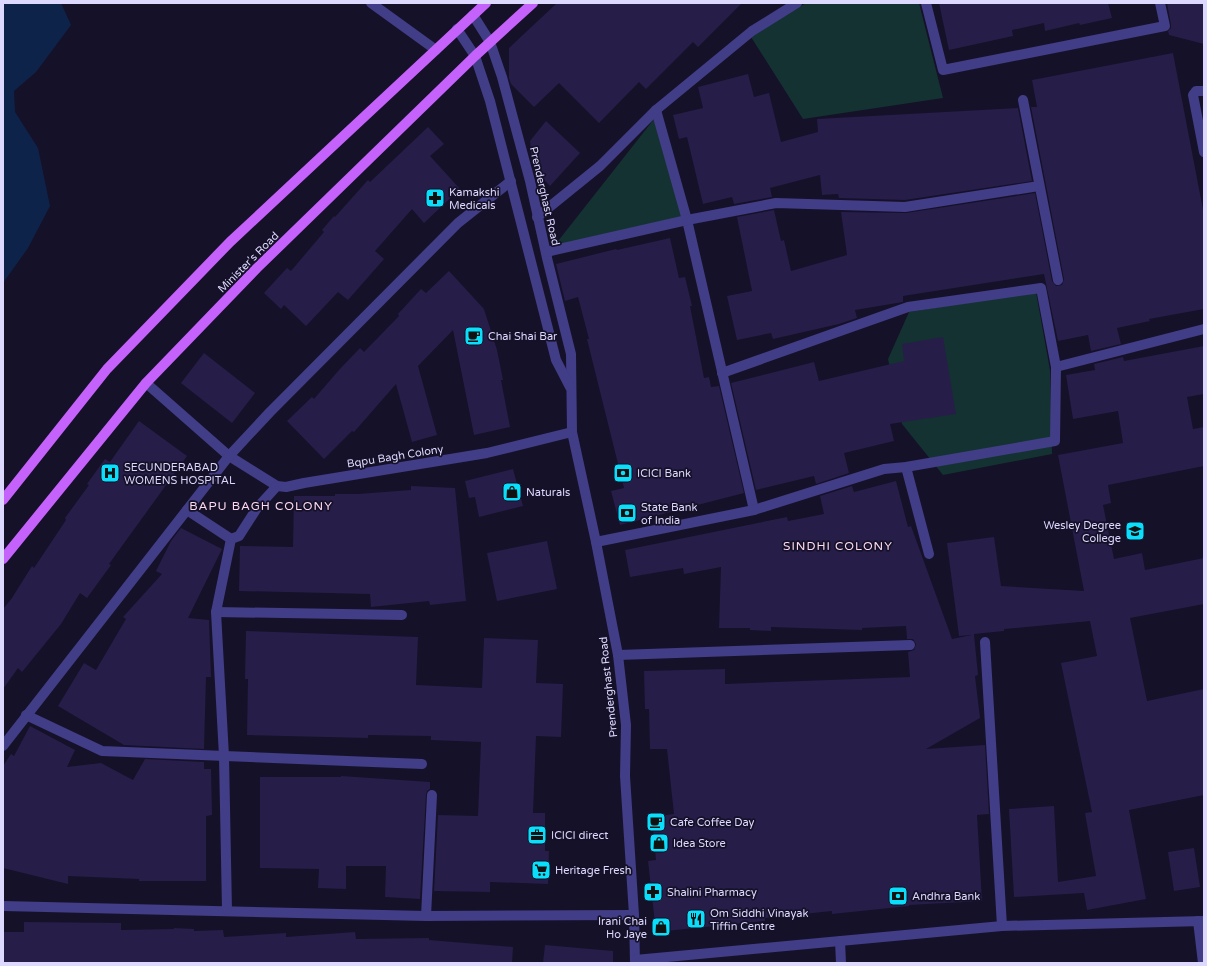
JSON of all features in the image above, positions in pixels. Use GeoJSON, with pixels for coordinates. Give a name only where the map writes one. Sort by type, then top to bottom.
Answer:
{"type":"FeatureCollection","features":[{"type":"Feature","properties":{"kind":"main road"},"geometry":{"type":"LineString","coordinates":[[3,500],[107,369],[123,352],[230,242],[486,3]]}},
{"type":"Feature","properties":{"kind":"main road","name":"Minister's Road"},"geometry":{"type":"LineString","coordinates":[[3,559],[146,383],[257,268],[475,56],[533,3]]}},
{"type":"Feature","properties":{"kind":"street"},"geometry":{"type":"LineString","coordinates":[[372,3],[436,50]]}},
{"type":"Feature","properties":{"kind":"street"},"geometry":{"type":"LineString","coordinates":[[537,217],[600,166],[656,110],[752,31],[797,3]]}},
{"type":"Feature","properties":{"kind":"street"},"geometry":{"type":"LineString","coordinates":[[926,3],[943,70],[1165,26],[1160,3]]}},
{"type":"Feature","properties":{"kind":"street","name":"Prenderghast Road"},"geometry":{"type":"LineString","coordinates":[[473,14],[490,42],[510,108],[571,354],[572,432],[618,654],[626,726],[625,776],[634,915],[635,962]]}},
{"type":"Feature","properties":{"kind":"street","name":"Prenderghast Road"},"geometry":{"type":"LineString","coordinates":[[457,29],[475,56],[490,101],[556,360],[571,389]]}},
{"type":"Feature","properties":{"kind":"street"},"geometry":{"type":"LineString","coordinates":[[1204,91],[1196,91],[1193,95],[1204,152]]}},
{"type":"Feature","properties":{"kind":"street"},"geometry":{"type":"LineString","coordinates":[[1023,100],[1058,280]]}},
{"type":"Feature","properties":{"kind":"street"},"geometry":{"type":"LineString","coordinates":[[656,110],[687,220],[754,510]]}},
{"type":"Feature","properties":{"kind":"street"},"geometry":{"type":"LineString","coordinates":[[3,746],[229,456],[270,412],[458,223],[511,181]]}},
{"type":"Feature","properties":{"kind":"street"},"geometry":{"type":"LineString","coordinates":[[546,252],[687,220],[776,203],[905,207],[1039,186]]}},
{"type":"Feature","properties":{"kind":"street"},"geometry":{"type":"LineString","coordinates":[[596,542],[754,510],[884,469],[906,467],[1055,441],[1056,367],[1041,288],[908,307],[722,373]]}},
{"type":"Feature","properties":{"kind":"street"},"geometry":{"type":"LineString","coordinates":[[1056,367],[1204,328]]}},
{"type":"Feature","properties":{"kind":"street"},"geometry":{"type":"LineString","coordinates":[[146,383],[229,456],[277,486],[257,508],[238,536],[231,539]]}},
{"type":"Feature","properties":{"kind":"street","name":"Bqpu Bagh Colony"},"geometry":{"type":"LineString","coordinates":[[277,486],[286,487],[488,453],[572,432]]}},
{"type":"Feature","properties":{"kind":"street"},"geometry":{"type":"LineString","coordinates":[[906,467],[929,554]]}},
{"type":"Feature","properties":{"kind":"street"},"geometry":{"type":"LineString","coordinates":[[187,510],[231,539]]}},
{"type":"Feature","properties":{"kind":"street"},"geometry":{"type":"LineString","coordinates":[[227,910],[224,756],[216,612],[231,539]]}},
{"type":"Feature","properties":{"kind":"street"},"geometry":{"type":"LineString","coordinates":[[216,612],[402,615]]}},
{"type":"Feature","properties":{"kind":"street"},"geometry":{"type":"LineString","coordinates":[[985,642],[1002,926]]}},
{"type":"Feature","properties":{"kind":"street"},"geometry":{"type":"LineString","coordinates":[[618,654],[910,645]]}},
{"type":"Feature","properties":{"kind":"street"},"geometry":{"type":"LineString","coordinates":[[26,715],[102,751],[422,764]]}},
{"type":"Feature","properties":{"kind":"street"},"geometry":{"type":"LineString","coordinates":[[426,916],[432,795]]}},
{"type":"Feature","properties":{"kind":"street"},"geometry":{"type":"LineString","coordinates":[[3,906],[227,910],[426,916],[634,915]]}},
{"type":"Feature","properties":{"kind":"street"},"geometry":{"type":"LineString","coordinates":[[635,962],[1002,926],[1201,921],[1203,963]]}},
{"type":"Feature","properties":{"kind":"street"},"geometry":{"type":"LineString","coordinates":[[840,942],[841,963]]}},
{"type":"Feature","properties":{"kind":"green space"},"geometry":{"type":"Polygon","coordinates":[[[806,3],[919,3],[943,98],[803,119],[751,37],[806,3]]]}},
{"type":"Feature","properties":{"kind":"green space"},"geometry":{"type":"Polygon","coordinates":[[[658,114],[685,216],[551,250],[658,114]]]}},
{"type":"Feature","properties":{"kind":"green space"},"geometry":{"type":"Polygon","coordinates":[[[1036,292],[1050,370],[1052,454],[943,475],[902,424],[888,359],[909,312],[1036,292]]]}},
{"type":"Feature","properties":{"kind":"water"},"geometry":{"type":"Polygon","coordinates":[[[3,3],[61,3],[71,25],[36,72],[14,91],[15,112],[38,148],[50,206],[28,248],[3,283],[3,3]]]}},
{"type":"Feature","properties":{"kind":"building"},"geometry":{"type":"Polygon","coordinates":[[[557,3],[742,3],[698,47],[693,42],[646,89],[639,82],[599,123],[559,83],[534,107],[511,84],[509,78],[509,48],[557,3]]]}},
{"type":"Feature","properties":{"kind":"building"},"geometry":{"type":"Polygon","coordinates":[[[939,3],[1108,3],[1112,18],[1080,25],[1079,23],[1045,31],[1044,23],[1012,30],[1013,36],[949,50],[939,3]]]}},
{"type":"Feature","properties":{"kind":"building"},"geometry":{"type":"Polygon","coordinates":[[[1167,3],[1204,3],[1204,44],[1169,35],[1168,31],[1171,28],[1171,25],[1167,3]]]}},
{"type":"Feature","properties":{"kind":"building"},"geometry":{"type":"Polygon","coordinates":[[[1173,53],[1204,215],[1204,309],[1149,319],[1150,321],[1117,328],[1121,344],[1091,351],[1088,335],[1058,341],[1044,274],[903,296],[903,302],[855,310],[857,318],[839,324],[773,339],[771,333],[737,340],[727,296],[752,291],[737,217],[774,210],[781,241],[784,240],[791,271],[847,255],[841,212],[906,213],[1035,193],[1052,281],[1056,286],[1062,285],[1064,279],[1031,107],[1037,107],[1032,80],[1173,53]]]}},
{"type":"Feature","properties":{"kind":"building"},"geometry":{"type":"Polygon","coordinates":[[[748,74],[754,97],[769,93],[781,142],[818,132],[817,119],[1018,108],[1032,181],[905,200],[839,198],[838,194],[822,195],[820,175],[770,188],[772,197],[734,204],[732,197],[703,204],[687,137],[679,139],[673,115],[703,108],[698,87],[748,74]]]}},
{"type":"Feature","properties":{"kind":"building"},"geometry":{"type":"Polygon","coordinates":[[[546,121],[580,153],[550,186],[534,169],[530,141],[546,121]]]}},
{"type":"Feature","properties":{"kind":"building"},"geometry":{"type":"Polygon","coordinates":[[[428,127],[444,144],[430,156],[460,189],[424,223],[412,209],[375,251],[384,259],[348,300],[338,292],[306,326],[284,305],[281,309],[264,293],[287,268],[291,271],[324,232],[322,230],[368,180],[370,182],[428,127]]]}},
{"type":"Feature","properties":{"kind":"building"},"geometry":{"type":"Polygon","coordinates":[[[670,238],[679,278],[685,277],[692,306],[690,306],[704,378],[709,377],[711,387],[719,386],[744,493],[620,525],[611,491],[624,488],[587,339],[589,339],[578,297],[565,301],[556,264],[616,249],[670,238]]]}},
{"type":"Feature","properties":{"kind":"building"},"geometry":{"type":"Polygon","coordinates":[[[449,271],[484,309],[497,350],[510,427],[474,435],[453,330],[418,366],[437,435],[412,442],[396,384],[354,432],[352,431],[324,459],[287,421],[312,397],[314,399],[360,348],[364,352],[399,316],[398,314],[421,289],[426,293],[449,271]]]}},
{"type":"Feature","properties":{"kind":"building"},"geometry":{"type":"Polygon","coordinates":[[[943,337],[956,414],[890,424],[894,441],[844,453],[849,473],[816,484],[814,476],[756,490],[731,383],[814,362],[819,381],[904,361],[902,344],[943,337]]]}},
{"type":"Feature","properties":{"kind":"building"},"geometry":{"type":"Polygon","coordinates":[[[1204,346],[1204,394],[1187,397],[1193,429],[1204,427],[1204,466],[1108,485],[1111,503],[1103,505],[1114,559],[1142,553],[1145,570],[1204,558],[1204,604],[1130,618],[1147,701],[1204,689],[1204,795],[1129,810],[1146,899],[1087,910],[1084,893],[1014,897],[1009,809],[1054,806],[1058,882],[1096,876],[1085,813],[1092,812],[1061,663],[1097,656],[1090,621],[1004,629],[1004,631],[974,634],[978,675],[975,676],[980,718],[926,749],[985,745],[989,814],[977,815],[982,901],[909,905],[832,914],[832,911],[765,918],[765,921],[656,932],[648,861],[656,860],[652,817],[674,814],[667,749],[650,749],[649,709],[645,709],[644,671],[725,669],[725,684],[910,677],[908,652],[914,650],[916,644],[913,639],[907,639],[906,626],[862,628],[862,630],[771,627],[771,631],[750,630],[750,628],[719,628],[721,567],[684,574],[683,568],[630,577],[625,550],[787,517],[788,521],[824,514],[820,496],[852,486],[854,492],[896,481],[908,527],[911,526],[952,639],[972,635],[959,636],[947,543],[994,537],[1001,586],[1084,591],[1058,455],[1123,443],[1118,411],[1073,419],[1066,375],[1095,370],[1094,364],[1123,357],[1124,361],[1204,346]]]}},
{"type":"Feature","properties":{"kind":"building"},"geometry":{"type":"Polygon","coordinates":[[[204,353],[255,393],[232,423],[181,383],[204,353]]]}},
{"type":"Feature","properties":{"kind":"building"},"geometry":{"type":"Polygon","coordinates":[[[139,421],[187,456],[109,564],[111,565],[87,598],[80,593],[61,624],[22,672],[18,668],[3,689],[3,609],[12,598],[32,566],[34,568],[66,520],[65,518],[89,485],[87,484],[105,459],[110,462],[139,421]]]}},
{"type":"Feature","properties":{"kind":"building"},"geometry":{"type":"Polygon","coordinates":[[[513,469],[523,506],[479,517],[475,497],[469,498],[465,481],[513,469]]]}},
{"type":"Feature","properties":{"kind":"building"},"geometry":{"type":"Polygon","coordinates":[[[411,486],[455,488],[466,601],[430,605],[429,601],[371,607],[370,594],[239,591],[240,546],[293,547],[294,496],[335,496],[335,494],[358,494],[411,490],[411,486]]]}},
{"type":"Feature","properties":{"kind":"building"},"geometry":{"type":"Polygon","coordinates":[[[181,528],[222,549],[188,618],[209,620],[211,677],[206,677],[204,749],[124,745],[58,706],[84,663],[96,670],[126,619],[123,617],[162,574],[156,571],[171,541],[181,528]]]}},
{"type":"Feature","properties":{"kind":"building"},"geometry":{"type":"Polygon","coordinates":[[[547,541],[557,589],[497,601],[487,553],[547,541]]]}},
{"type":"Feature","properties":{"kind":"building"},"geometry":{"type":"Polygon","coordinates":[[[246,631],[418,637],[416,685],[482,688],[484,638],[538,640],[536,683],[563,684],[561,737],[536,736],[533,813],[545,813],[545,851],[549,851],[548,884],[490,882],[490,892],[434,891],[438,815],[478,816],[481,742],[431,740],[431,736],[368,735],[368,738],[247,735],[248,679],[245,679],[246,631]]]}},
{"type":"Feature","properties":{"kind":"building"},"geometry":{"type":"Polygon","coordinates":[[[30,726],[75,750],[67,767],[101,763],[133,780],[145,759],[204,762],[204,769],[211,769],[212,815],[206,816],[206,881],[139,881],[139,879],[68,876],[68,884],[3,868],[3,766],[11,754],[14,756],[30,726]]]}},
{"type":"Feature","properties":{"kind":"building"},"geometry":{"type":"Polygon","coordinates":[[[341,776],[430,782],[430,789],[427,791],[426,795],[420,899],[385,897],[386,866],[346,866],[346,889],[318,888],[319,869],[260,868],[260,777],[341,776]]]}},
{"type":"Feature","properties":{"kind":"building"},"geometry":{"type":"Polygon","coordinates":[[[1194,848],[1200,887],[1174,891],[1168,852],[1194,848]]]}},
{"type":"Feature","properties":{"kind":"building"},"geometry":{"type":"Polygon","coordinates":[[[24,922],[121,923],[121,930],[174,928],[194,929],[194,931],[223,930],[224,937],[286,933],[286,937],[355,932],[356,939],[429,938],[429,940],[513,947],[512,963],[3,963],[3,932],[24,932],[24,922]]]}},
{"type":"Feature","properties":{"kind":"building"},"geometry":{"type":"Polygon","coordinates":[[[545,945],[613,951],[613,963],[543,963],[545,945]]]}},
{"type":"Feature","properties":{"kind":"place","name":"Kamakshi Medicals"},"geometry":{"type":"Point","coordinates":[435,198]}},
{"type":"Feature","properties":{"kind":"place","name":"Chai Shai Bar"},"geometry":{"type":"Point","coordinates":[474,336]}},
{"type":"Feature","properties":{"kind":"place","name":"SECUNDERABAD WOMENS HOSPITAL"},"geometry":{"type":"Point","coordinates":[110,473]}},
{"type":"Feature","properties":{"kind":"place","name":"ICICI Bank"},"geometry":{"type":"Point","coordinates":[623,473]}},
{"type":"Feature","properties":{"kind":"place","name":"Naturals"},"geometry":{"type":"Point","coordinates":[512,492]}},
{"type":"Feature","properties":{"kind":"place","name":"State Bank of India"},"geometry":{"type":"Point","coordinates":[627,513]}},
{"type":"Feature","properties":{"kind":"place","name":"Wesley Degree College"},"geometry":{"type":"Point","coordinates":[1135,531]}},
{"type":"Feature","properties":{"kind":"place","name":"Cafe Coffee Day"},"geometry":{"type":"Point","coordinates":[656,822]}},
{"type":"Feature","properties":{"kind":"place","name":"ICICI direct"},"geometry":{"type":"Point","coordinates":[537,835]}},
{"type":"Feature","properties":{"kind":"place","name":"Idea Store"},"geometry":{"type":"Point","coordinates":[659,843]}},
{"type":"Feature","properties":{"kind":"place","name":"Heritage Fresh"},"geometry":{"type":"Point","coordinates":[541,870]}},
{"type":"Feature","properties":{"kind":"place","name":"Shalini Pharmacy"},"geometry":{"type":"Point","coordinates":[653,892]}},
{"type":"Feature","properties":{"kind":"place","name":"Andhra Bank"},"geometry":{"type":"Point","coordinates":[898,896]}},
{"type":"Feature","properties":{"kind":"place","name":"Om Siddhi Vinayak Tiffin Centre"},"geometry":{"type":"Point","coordinates":[696,919]}},
{"type":"Feature","properties":{"kind":"place","name":"Irani Chai Ho Jaye"},"geometry":{"type":"Point","coordinates":[661,927]}},
{"type":"Feature","properties":{"kind":"district","name":"BAPU BAGH COLONY"},"geometry":{"type":"Point","coordinates":[261,506]}},
{"type":"Feature","properties":{"kind":"district","name":"SINDHI COLONY"},"geometry":{"type":"Point","coordinates":[838,546]}}]}
